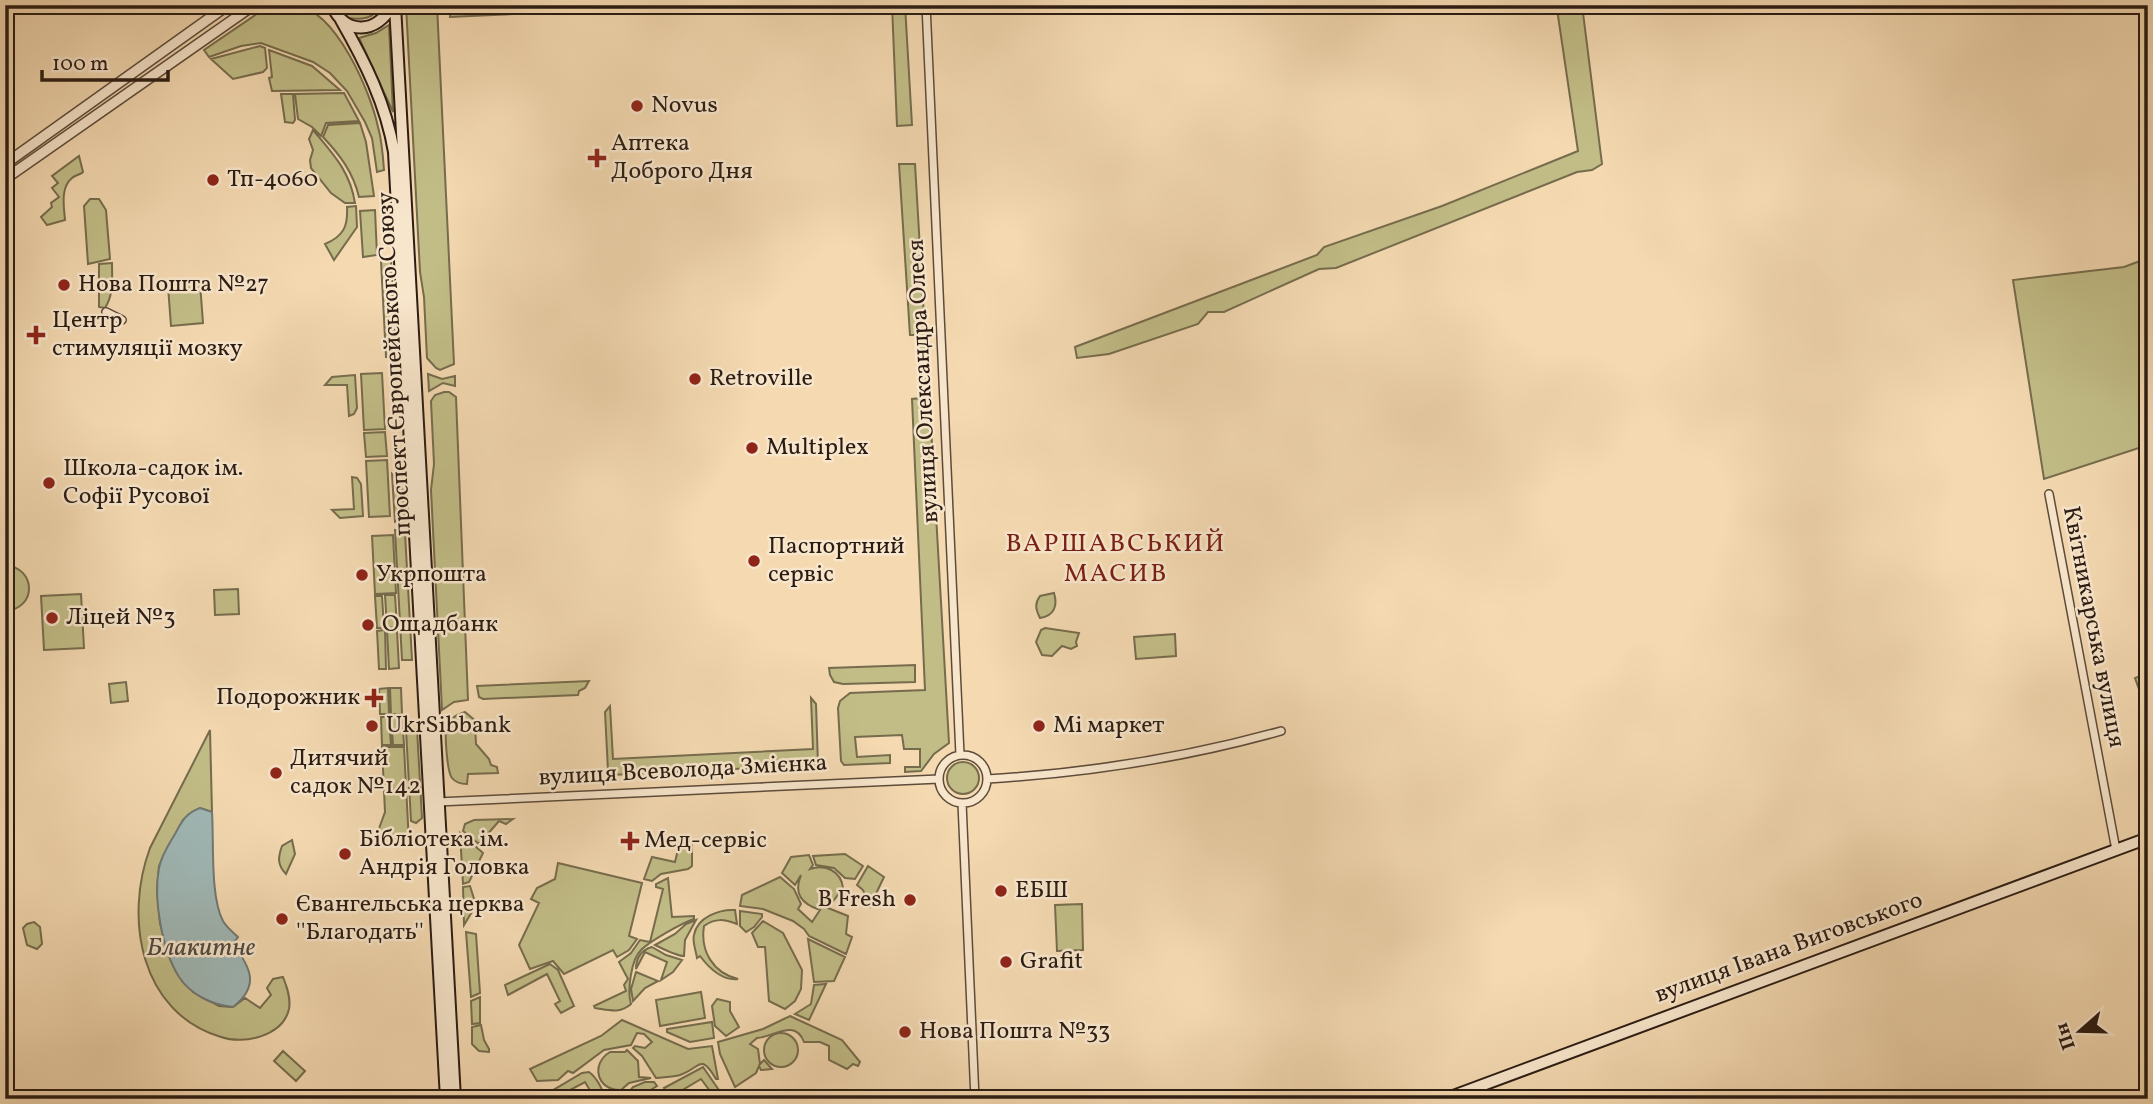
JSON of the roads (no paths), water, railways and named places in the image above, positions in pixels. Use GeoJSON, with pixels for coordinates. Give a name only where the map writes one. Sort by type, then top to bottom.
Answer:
{"type":"FeatureCollection","features":[{"type":"Feature","properties":{"kind":"main road"},"geometry":{"type":"LineString","coordinates":[[336,13],[352,26],[372,26],[394,5]]}},
{"type":"Feature","properties":{"kind":"main road","name":"проспект Європейського Союзу"},"geometry":{"type":"LineString","coordinates":[[394,5],[435,802],[446,1099]]}},
{"type":"Feature","properties":{"kind":"main road","name":"проспект Європейського Союзу"},"geometry":{"type":"LineString","coordinates":[[336,13],[374,83],[389,121],[394,152],[455,1099]]}},
{"type":"Feature","properties":{"kind":"main road","name":"вулиця Івана Виговського"},"geometry":{"type":"LineString","coordinates":[[1445,1099],[2148,838]]}},
{"type":"Feature","properties":{"kind":"street"},"geometry":{"type":"LineString","coordinates":[[5,164],[78,115],[228,5]]}},
{"type":"Feature","properties":{"kind":"street"},"geometry":{"type":"LineString","coordinates":[[5,179],[254,5]]}},
{"type":"Feature","properties":{"kind":"street"},"geometry":{"type":"LineString","coordinates":[[323,5],[336,13]]}},
{"type":"Feature","properties":{"kind":"street","name":"вулиця Олександра Олеся"},"geometry":{"type":"LineString","coordinates":[[926,5],[960,755]]}},
{"type":"Feature","properties":{"kind":"street"},"geometry":{"type":"LineString","coordinates":[[106,312],[121,320]]}},
{"type":"Feature","properties":{"kind":"street","name":"Квітникарська вулиця"},"geometry":{"type":"LineString","coordinates":[[2049,494],[2116,850]]}},
{"type":"Feature","properties":{"kind":"street"},"geometry":{"type":"LineString","coordinates":[[987,779],[1077,772],[1164,759],[1241,743],[1281,731]]}},
{"type":"Feature","properties":{"kind":"street"},"geometry":{"type":"LineString","coordinates":[[960,755],[980,761],[985,768],[987,779],[986,788],[979,797],[962,803],[951,800],[944,794],[939,779],[945,762],[960,755]]}},
{"type":"Feature","properties":{"kind":"street","name":"вулиця Всеволода Змієнка"},"geometry":{"type":"LineString","coordinates":[[435,802],[939,779]]}},
{"type":"Feature","properties":{"kind":"street"},"geometry":{"type":"LineString","coordinates":[[962,803],[975,1099]]}},
{"type":"Feature","properties":{"kind":"water","name":"Блакитне"},"geometry":{"type":"Polygon","coordinates":[[[200,808],[212,812],[214,884],[219,911],[225,923],[238,937],[233,944],[250,977],[247,992],[233,1007],[203,998],[184,983],[173,966],[160,924],[157,880],[162,859],[182,821],[200,808]]]}},
{"type":"Feature","properties":{"kind":"place","name":"Novus"},"geometry":{"type":"Point","coordinates":[637,106]}},
{"type":"Feature","properties":{"kind":"place","name":"Аптека Доброго Дня"},"geometry":{"type":"Point","coordinates":[597,158]}},
{"type":"Feature","properties":{"kind":"place","name":"Тп-4060"},"geometry":{"type":"Point","coordinates":[213,180]}},
{"type":"Feature","properties":{"kind":"place","name":"Нова Пошта №27"},"geometry":{"type":"Point","coordinates":[64,285]}},
{"type":"Feature","properties":{"kind":"place","name":"Центр стимуляції мозку"},"geometry":{"type":"Point","coordinates":[36,335]}},
{"type":"Feature","properties":{"kind":"place","name":"Retroville"},"geometry":{"type":"Point","coordinates":[695,379]}},
{"type":"Feature","properties":{"kind":"place","name":"Multiplex"},"geometry":{"type":"Point","coordinates":[752,448]}},
{"type":"Feature","properties":{"kind":"place","name":"Школа-садок ім. Софії Русової"},"geometry":{"type":"Point","coordinates":[49,483]}},
{"type":"Feature","properties":{"kind":"place","name":"Паспортний сервіс"},"geometry":{"type":"Point","coordinates":[754,561]}},
{"type":"Feature","properties":{"kind":"place","name":"Укрпошта"},"geometry":{"type":"Point","coordinates":[362,575]}},
{"type":"Feature","properties":{"kind":"place","name":"Ліцей №3"},"geometry":{"type":"Point","coordinates":[52,618]}},
{"type":"Feature","properties":{"kind":"place","name":"Ощадбанк"},"geometry":{"type":"Point","coordinates":[368,625]}},
{"type":"Feature","properties":{"kind":"place","name":"Подорожник"},"geometry":{"type":"Point","coordinates":[374,698]}},
{"type":"Feature","properties":{"kind":"place","name":"UkrSibbank"},"geometry":{"type":"Point","coordinates":[372,726]}},
{"type":"Feature","properties":{"kind":"place","name":"Mi маркет"},"geometry":{"type":"Point","coordinates":[1039,726]}},
{"type":"Feature","properties":{"kind":"place","name":"Дитячий садок №142"},"geometry":{"type":"Point","coordinates":[276,773]}},
{"type":"Feature","properties":{"kind":"place","name":"Мед-сервіс"},"geometry":{"type":"Point","coordinates":[630,841]}},
{"type":"Feature","properties":{"kind":"place","name":"Бібліотека ім. Андрія Головка"},"geometry":{"type":"Point","coordinates":[345,854]}},
{"type":"Feature","properties":{"kind":"place","name":"ЕБШ"},"geometry":{"type":"Point","coordinates":[1001,891]}},
{"type":"Feature","properties":{"kind":"place","name":"B Fresh"},"geometry":{"type":"Point","coordinates":[910,900]}},
{"type":"Feature","properties":{"kind":"place","name":"Євангельська церква ''Благодать''"},"geometry":{"type":"Point","coordinates":[282,919]}},
{"type":"Feature","properties":{"kind":"place","name":"Grafit"},"geometry":{"type":"Point","coordinates":[1006,962]}},
{"type":"Feature","properties":{"kind":"place","name":"Нова Пошта №33"},"geometry":{"type":"Point","coordinates":[905,1032]}},
{"type":"Feature","properties":{"kind":"district","name":"ВАРШАВСЬКИЙ МАСИВ"},"geometry":{"type":"Point","coordinates":[1116,559]}}]}
